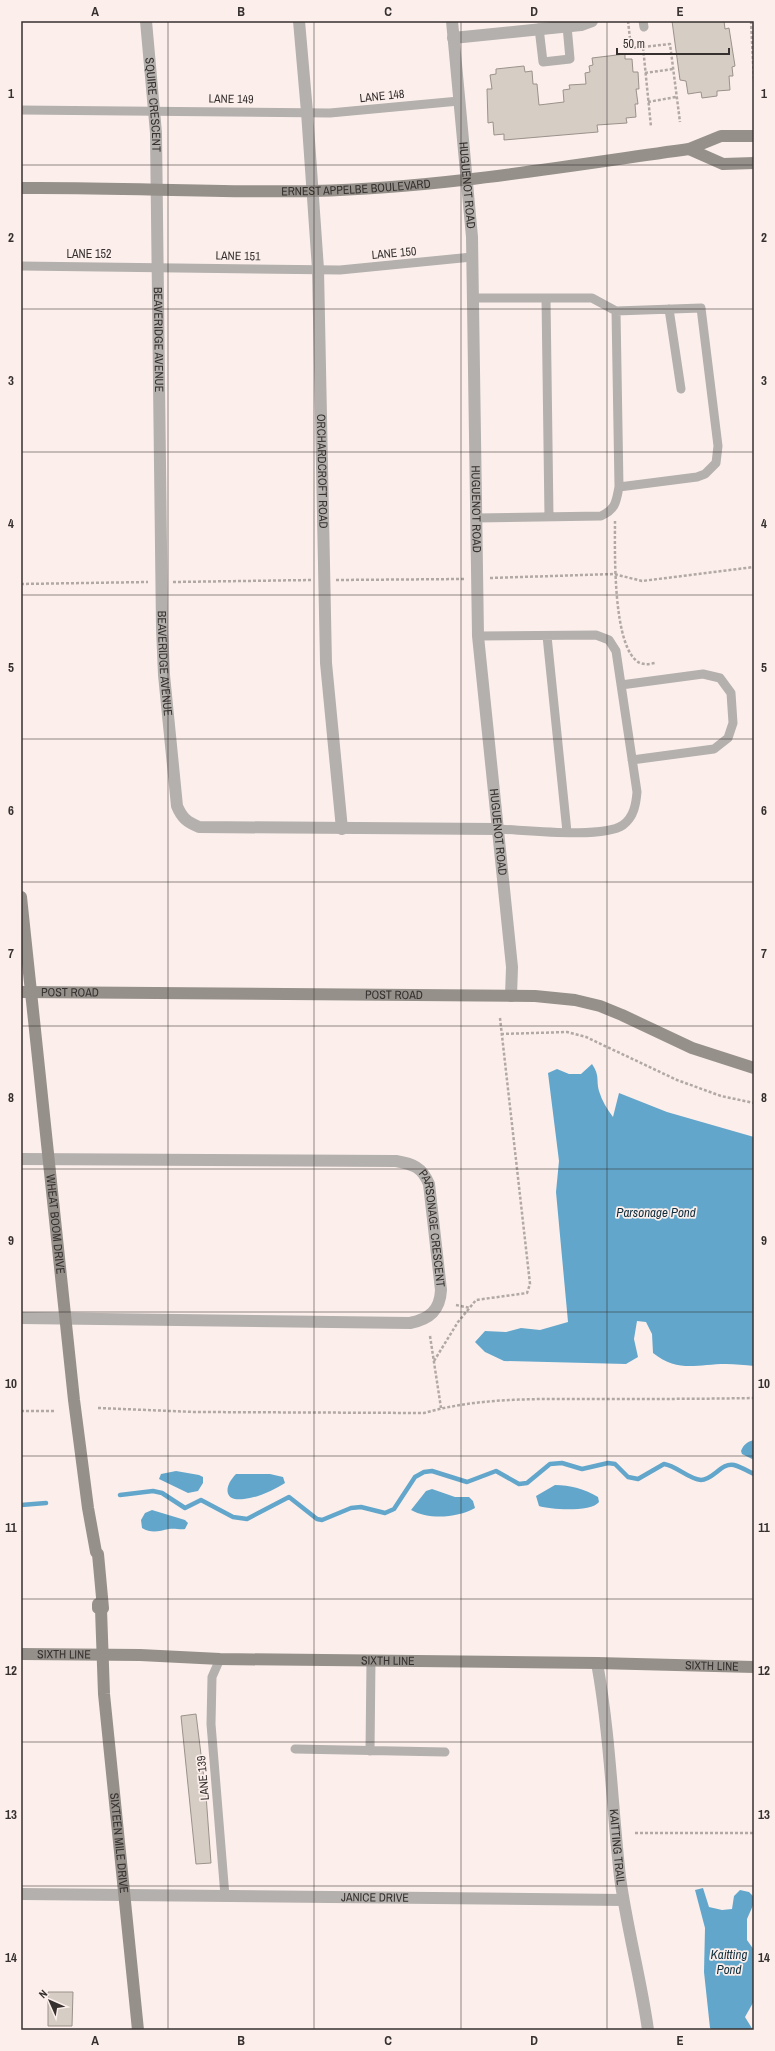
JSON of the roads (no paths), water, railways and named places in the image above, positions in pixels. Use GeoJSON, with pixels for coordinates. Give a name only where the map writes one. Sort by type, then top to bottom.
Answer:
{"type":"FeatureCollection","features":[{"type":"Feature","properties":{"kind":"street","name":"SQUIRE CRESCENT"},"geometry":{"type":"LineString","coordinates":[[146,21],[154,110],[157,189]]}},
{"type":"Feature","properties":{"kind":"street"},"geometry":{"type":"LineString","coordinates":[[299,21],[308,112]]}},
{"type":"Feature","properties":{"kind":"street","name":"HUGUENOT ROAD"},"geometry":{"type":"LineString","coordinates":[[452,21],[467,179],[472,257],[478,636],[512,967],[511,996]]}},
{"type":"Feature","properties":{"kind":"street"},"geometry":{"type":"LineString","coordinates":[[453,38],[539,28],[582,25],[592,21]]}},
{"type":"Feature","properties":{"kind":"street","name":"ORCHARDCROFT ROAD"},"geometry":{"type":"LineString","coordinates":[[308,112],[318,269],[325,643],[342,829]]}},
{"type":"Feature","properties":{"kind":"street","name":"ERNEST APPELBE BOULEVARD"},"geometry":{"type":"LineString","coordinates":[[21,188],[314,191],[467,179],[689,149],[721,136],[754,136]]}},
{"type":"Feature","properties":{"kind":"street"},"geometry":{"type":"LineString","coordinates":[[689,149],[723,164],[754,164]]}},
{"type":"Feature","properties":{"kind":"street","name":"BEAVERIDGE AVENUE"},"geometry":{"type":"LineString","coordinates":[[157,189],[162,629],[164,675],[177,806],[181,815],[188,822],[199,827],[497,829]]}},
{"type":"Feature","properties":{"kind":"street","name":"WHEAT BOOM DRIVE"},"geometry":{"type":"LineString","coordinates":[[21,897],[26,992],[49,1159],[87,1500],[96,1552],[93,1554],[98,1608],[100,1609],[103,1655]]}},
{"type":"Feature","properties":{"kind":"street","name":"POST ROAD"},"geometry":{"type":"LineString","coordinates":[[26,992],[511,996],[565,998],[600,1006],[692,1048],[754,1068]]}},
{"type":"Feature","properties":{"kind":"street","name":"PARSONAGE CRESCENT"},"geometry":{"type":"LineString","coordinates":[[21,1159],[396,1161],[415,1165],[425,1176],[428,1184],[441,1290],[439,1304],[434,1312],[427,1318],[410,1323],[21,1318]]}},
{"type":"Feature","properties":{"kind":"street","name":"SIXTH LINE"},"geometry":{"type":"LineString","coordinates":[[21,1654],[220,1659],[598,1663],[754,1667]]}},
{"type":"Feature","properties":{"kind":"street","name":"SIXTEEN MILE DRIVE"},"geometry":{"type":"LineString","coordinates":[[103,1655],[104,1694],[126,1895],[138,2030]]}},
{"type":"Feature","properties":{"kind":"street","name":"KAITTING TRAIL"},"geometry":{"type":"LineString","coordinates":[[598,1663],[604,1700],[623,1900],[642,1989],[648,2030]]}},
{"type":"Feature","properties":{"kind":"street","name":"JANICE DRIVE"},"geometry":{"type":"LineString","coordinates":[[21,1894],[623,1900]]}},
{"type":"Feature","properties":{"kind":"lane"},"geometry":{"type":"LineString","coordinates":[[539,28],[542,62],[570,59],[567,26]]}},
{"type":"Feature","properties":{"kind":"lane","name":"LANE 148"},"geometry":{"type":"LineString","coordinates":[[308,112],[330,113],[459,101]]}},
{"type":"Feature","properties":{"kind":"lane","name":"LANE 149"},"geometry":{"type":"LineString","coordinates":[[21,110],[308,112]]}},
{"type":"Feature","properties":{"kind":"lane","name":"LANE 150"},"geometry":{"type":"LineString","coordinates":[[318,269],[340,270],[472,257]]}},
{"type":"Feature","properties":{"kind":"lane","name":"LANE 152"},"geometry":{"type":"LineString","coordinates":[[21,266],[157,266]]}},
{"type":"Feature","properties":{"kind":"lane","name":"LANE 151"},"geometry":{"type":"LineString","coordinates":[[157,266],[318,269]]}},
{"type":"Feature","properties":{"kind":"lane"},"geometry":{"type":"LineString","coordinates":[[473,298],[592,298],[616,311],[701,308],[718,446],[716,463],[705,474],[697,477],[619,487]]}},
{"type":"Feature","properties":{"kind":"lane"},"geometry":{"type":"LineString","coordinates":[[546,298],[549,516]]}},
{"type":"Feature","properties":{"kind":"lane"},"geometry":{"type":"LineString","coordinates":[[669,309],[681,389]]}},
{"type":"Feature","properties":{"kind":"lane"},"geometry":{"type":"LineString","coordinates":[[476,518],[601,516],[610,512],[615,505],[619,487],[616,311]]}},
{"type":"Feature","properties":{"kind":"lane"},"geometry":{"type":"LineString","coordinates":[[478,636],[596,635],[609,640],[616,651],[637,792],[635,806],[629,819],[623,825],[609,831],[567,832],[497,829]]}},
{"type":"Feature","properties":{"kind":"lane"},"geometry":{"type":"LineString","coordinates":[[547,636],[567,832]]}},
{"type":"Feature","properties":{"kind":"lane"},"geometry":{"type":"LineString","coordinates":[[621,685],[703,674],[720,678],[731,693],[733,723],[728,738],[714,749],[632,760]]}},
{"type":"Feature","properties":{"kind":"lane","name":"LANE 139"},"geometry":{"type":"LineString","coordinates":[[220,1659],[212,1677],[211,1724],[225,1896]]}},
{"type":"Feature","properties":{"kind":"lane"},"geometry":{"type":"LineString","coordinates":[[370,1751],[371,1661]]}},
{"type":"Feature","properties":{"kind":"lane"},"geometry":{"type":"LineString","coordinates":[[295,1749],[444,1752]]}},
{"type":"Feature","properties":{"kind":"water","name":"Parsonage Pond"},"geometry":{"type":"Polygon","coordinates":[[[592,1064],[597,1075],[600,1095],[613,1117],[619,1093],[667,1112],[754,1137],[754,1366],[726,1364],[688,1366],[671,1363],[653,1353],[652,1334],[646,1322],[637,1321],[634,1339],[638,1357],[626,1364],[504,1361],[485,1352],[475,1342],[485,1331],[506,1332],[521,1328],[540,1330],[568,1322],[556,1192],[559,1161],[548,1073],[557,1069],[569,1074],[581,1074],[592,1064]]]}},
{"type":"Feature","properties":{"kind":"water"},"geometry":{"type":"Polygon","coordinates":[[[754,1440],[754,1460],[742,1454],[741,1451],[746,1444],[754,1440]]]}},
{"type":"Feature","properties":{"kind":"water"},"geometry":{"type":"Polygon","coordinates":[[[176,1471],[203,1477],[203,1483],[198,1491],[188,1493],[159,1479],[161,1474],[176,1471]]]}},
{"type":"Feature","properties":{"kind":"water"},"geometry":{"type":"Polygon","coordinates":[[[236,1474],[270,1474],[283,1477],[285,1483],[260,1495],[237,1499],[229,1496],[228,1492],[229,1483],[236,1474]]]}},
{"type":"Feature","properties":{"kind":"water"},"geometry":{"type":"Polygon","coordinates":[[[555,1485],[583,1490],[598,1497],[599,1502],[595,1505],[580,1509],[561,1509],[539,1506],[536,1496],[555,1485]]]}},
{"type":"Feature","properties":{"kind":"water"},"geometry":{"type":"Polygon","coordinates":[[[432,1489],[455,1497],[469,1497],[473,1501],[475,1508],[452,1516],[426,1515],[411,1510],[426,1491],[432,1489]]]}},
{"type":"Feature","properties":{"kind":"water"},"geometry":{"type":"Polygon","coordinates":[[[152,1510],[185,1520],[188,1523],[185,1529],[171,1529],[156,1532],[146,1530],[142,1528],[141,1520],[145,1513],[152,1510]]]}},
{"type":"Feature","properties":{"kind":"water","name":"Kaitting Pond"},"geometry":{"type":"Polygon","coordinates":[[[703,1888],[709,1907],[722,1910],[732,1909],[734,1896],[740,1890],[749,1892],[754,1897],[754,1903],[747,1919],[747,1940],[754,1950],[754,2001],[745,2017],[753,2030],[713,2030],[710,2028],[704,1972],[705,1928],[695,1890],[703,1888]]]}},
{"type":"Feature","properties":{"kind":"waterway"},"geometry":{"type":"LineString","coordinates":[[120,1495],[153,1491],[162,1493],[185,1508],[201,1500],[233,1517],[247,1519],[289,1497],[317,1519],[322,1520],[351,1508],[361,1507],[385,1513],[394,1509],[415,1477],[424,1472],[432,1471],[467,1482],[496,1471],[519,1484],[527,1483],[550,1464],[562,1463],[582,1469],[608,1463],[615,1464],[628,1477],[638,1479],[664,1464],[701,1480],[710,1477],[721,1468],[730,1465],[737,1466],[754,1474]]}},
{"type":"Feature","properties":{"kind":"waterway"},"geometry":{"type":"LineString","coordinates":[[21,1505],[46,1503]]}}]}
